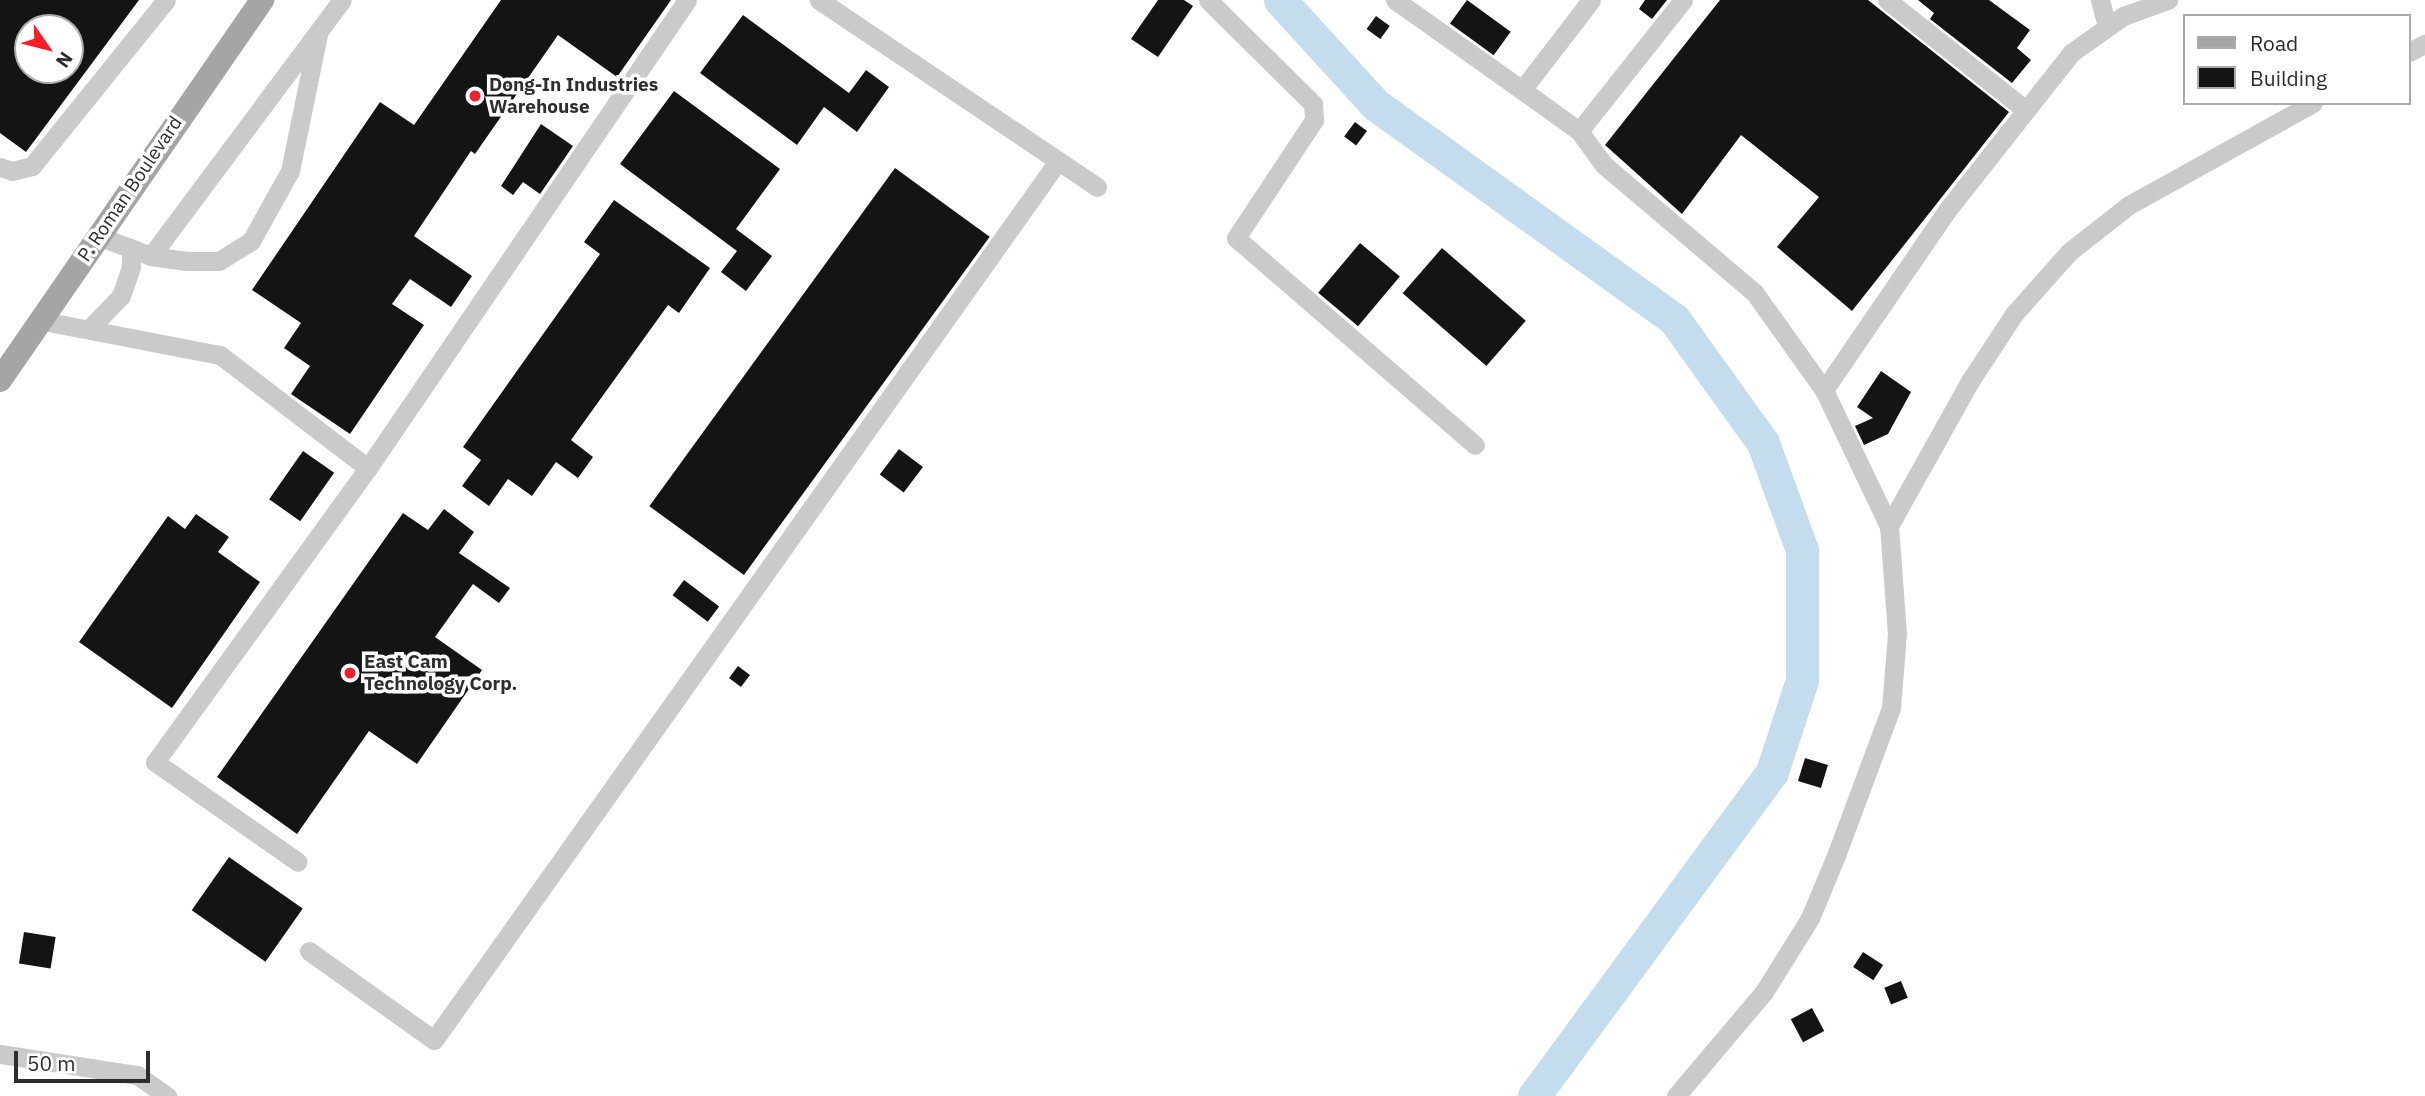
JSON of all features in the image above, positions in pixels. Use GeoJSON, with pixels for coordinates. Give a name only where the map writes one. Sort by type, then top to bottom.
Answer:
{"type":"FeatureCollection","features":[{"type":"Feature","properties":{"kind":"main road","name":"P. Roman Boulevard"},"geometry":{"type":"LineString","coordinates":[[0,380],[38,320],[262,0]]}},
{"type":"Feature","properties":{"kind":"street"},"geometry":{"type":"LineString","coordinates":[[0,167],[12,171],[32,166],[166,0]]}},
{"type":"Feature","properties":{"kind":"street"},"geometry":{"type":"LineString","coordinates":[[150,256],[342,0]]}},
{"type":"Feature","properties":{"kind":"street"},"geometry":{"type":"LineString","coordinates":[[298,862],[155,762],[368,468],[687,0]]}},
{"type":"Feature","properties":{"kind":"street"},"geometry":{"type":"LineString","coordinates":[[819,0],[1097,187]]}},
{"type":"Feature","properties":{"kind":"street"},"geometry":{"type":"LineString","coordinates":[[1208,0],[1312,104],[1314,120],[1236,238],[1475,445]]}},
{"type":"Feature","properties":{"kind":"street"},"geometry":{"type":"LineString","coordinates":[[1395,0],[1579,131],[1604,165],[1754,292],[1824,390],[1889,526],[1897,634],[1891,708],[1837,853],[1810,918],[1764,992],[1676,1096]]}},
{"type":"Feature","properties":{"kind":"street"},"geometry":{"type":"LineString","coordinates":[[1522,90],[1591,0]]}},
{"type":"Feature","properties":{"kind":"street"},"geometry":{"type":"LineString","coordinates":[[1579,131],[1683,0]]}},
{"type":"Feature","properties":{"kind":"street"},"geometry":{"type":"LineString","coordinates":[[1887,0],[2026,110]]}},
{"type":"Feature","properties":{"kind":"street"},"geometry":{"type":"LineString","coordinates":[[2100,0],[2108,27]]}},
{"type":"Feature","properties":{"kind":"street"},"geometry":{"type":"LineString","coordinates":[[1824,390],[1948,209],[2071,52],[2108,27],[2168,0]]}},
{"type":"Feature","properties":{"kind":"street"},"geometry":{"type":"LineString","coordinates":[[98,236],[150,256],[219,261],[251,241],[290,171],[318,35]]}},
{"type":"Feature","properties":{"kind":"street"},"geometry":{"type":"LineString","coordinates":[[1889,526],[1970,381],[2014,314],[2069,252],[2129,205],[2309,105]]}},
{"type":"Feature","properties":{"kind":"street"},"geometry":{"type":"LineString","coordinates":[[309,951],[434,1040],[1058,161]]}},
{"type":"Feature","properties":{"kind":"street"},"geometry":{"type":"LineString","coordinates":[[91,327],[121,296],[131,267],[131,248]]}},
{"type":"Feature","properties":{"kind":"street"},"geometry":{"type":"LineString","coordinates":[[38,320],[91,327],[220,355],[368,468]]}},
{"type":"Feature","properties":{"kind":"street"},"geometry":{"type":"LineString","coordinates":[[0,1054],[137,1075],[167,1096]]}},
{"type":"Feature","properties":{"kind":"building"},"geometry":{"type":"Polygon","coordinates":[[[0,0],[139,0],[84,74],[84,14],[14,14],[14,84],[77,84],[26,152],[0,133],[0,0]]]}},
{"type":"Feature","properties":{"kind":"building"},"geometry":{"type":"Polygon","coordinates":[[[501,0],[671,0],[617,77],[558,35],[475,154],[471,151],[414,236],[472,276],[451,307],[410,279],[392,304],[424,325],[350,434],[291,394],[310,366],[284,348],[301,323],[252,290],[380,102],[414,125],[501,0]]]}},
{"type":"Feature","properties":{"kind":"building"},"geometry":{"type":"Polygon","coordinates":[[[1158,0],[1184,0],[1193,6],[1158,57],[1131,39],[1158,0]]]}},
{"type":"Feature","properties":{"kind":"building"},"geometry":{"type":"Polygon","coordinates":[[[1467,0],[1511,32],[1494,55],[1450,23],[1467,0]]]}},
{"type":"Feature","properties":{"kind":"building"},"geometry":{"type":"Polygon","coordinates":[[[1645,0],[1667,0],[1652,19],[1639,9],[1645,0]]]}},
{"type":"Feature","properties":{"kind":"building"},"geometry":{"type":"Polygon","coordinates":[[[1720,0],[1868,0],[2009,112],[1852,311],[1777,247],[1819,197],[1741,135],[1682,214],[1605,145],[1720,0]]]}},
{"type":"Feature","properties":{"kind":"building"},"geometry":{"type":"Polygon","coordinates":[[[1918,0],[1989,0],[2030,30],[2017,48],[2031,60],[2012,83],[1930,19],[1934,13],[1918,0]]]}},
{"type":"Feature","properties":{"kind":"building"},"geometry":{"type":"Polygon","coordinates":[[[743,15],[849,93],[866,70],[889,87],[857,132],[824,107],[797,145],[700,73],[743,15]]]}},
{"type":"Feature","properties":{"kind":"building"},"geometry":{"type":"Polygon","coordinates":[[[1376,16],[1390,26],[1380,39],[1367,29],[1376,16]]]}},
{"type":"Feature","properties":{"kind":"building"},"geometry":{"type":"Polygon","coordinates":[[[674,91],[780,169],[736,229],[772,256],[746,291],[721,272],[737,251],[620,164],[674,91]]]}},
{"type":"Feature","properties":{"kind":"building"},"geometry":{"type":"Polygon","coordinates":[[[1355,122],[1367,131],[1356,145],[1344,136],[1355,122]]]}},
{"type":"Feature","properties":{"kind":"building"},"geometry":{"type":"Polygon","coordinates":[[[541,124],[573,146],[540,194],[523,182],[513,195],[501,186],[541,124]]]}},
{"type":"Feature","properties":{"kind":"building"},"geometry":{"type":"Polygon","coordinates":[[[895,168],[990,237],[744,575],[649,506],[895,168]]]}},
{"type":"Feature","properties":{"kind":"building"},"geometry":{"type":"Polygon","coordinates":[[[614,200],[710,268],[679,313],[668,305],[571,440],[593,457],[578,478],[556,462],[532,496],[508,479],[489,506],[462,486],[481,460],[463,447],[600,254],[584,242],[614,200]]]}},
{"type":"Feature","properties":{"kind":"building"},"geometry":{"type":"Polygon","coordinates":[[[1360,243],[1400,276],[1358,326],[1318,293],[1360,243]]]}},
{"type":"Feature","properties":{"kind":"building"},"geometry":{"type":"Polygon","coordinates":[[[1442,248],[1526,321],[1486,366],[1403,293],[1442,248]]]}},
{"type":"Feature","properties":{"kind":"building"},"geometry":{"type":"Polygon","coordinates":[[[1881,371],[1911,392],[1888,434],[1864,445],[1855,426],[1873,418],[1857,407],[1881,371]]]}},
{"type":"Feature","properties":{"kind":"building"},"geometry":{"type":"Polygon","coordinates":[[[899,449],[923,467],[904,493],[880,475],[899,449]]]}},
{"type":"Feature","properties":{"kind":"building"},"geometry":{"type":"Polygon","coordinates":[[[303,451],[334,473],[300,521],[269,499],[303,451]]]}},
{"type":"Feature","properties":{"kind":"building","name":"East Cam Technology Corp."},"geometry":{"type":"Polygon","coordinates":[[[444,509],[474,532],[459,553],[510,588],[499,603],[473,584],[435,637],[482,670],[417,764],[369,731],[297,834],[217,777],[403,513],[428,530],[444,509]]]}},
{"type":"Feature","properties":{"kind":"building"},"geometry":{"type":"Polygon","coordinates":[[[196,514],[229,537],[218,552],[260,582],[172,708],[79,642],[168,516],[185,529],[196,514]]]}},
{"type":"Feature","properties":{"kind":"building"},"geometry":{"type":"Polygon","coordinates":[[[684,580],[719,606],[708,622],[673,595],[684,580]]]}},
{"type":"Feature","properties":{"kind":"building"},"geometry":{"type":"Polygon","coordinates":[[[738,666],[750,675],[741,687],[729,678],[738,666]]]}},
{"type":"Feature","properties":{"kind":"building"},"geometry":{"type":"Polygon","coordinates":[[[1805,758],[1828,765],[1821,788],[1798,781],[1805,758]]]}},
{"type":"Feature","properties":{"kind":"building"},"geometry":{"type":"Polygon","coordinates":[[[229,857],[303,909],[265,962],[192,910],[229,857]]]}},
{"type":"Feature","properties":{"kind":"building"},"geometry":{"type":"Polygon","coordinates":[[[24,932],[56,937],[51,969],[19,964],[24,932]]]}},
{"type":"Feature","properties":{"kind":"building"},"geometry":{"type":"Polygon","coordinates":[[[1863,952],[1883,965],[1873,980],[1853,967],[1863,952]]]}},
{"type":"Feature","properties":{"kind":"building"},"geometry":{"type":"Polygon","coordinates":[[[1901,981],[1908,998],[1891,1004],[1884,988],[1901,981]]]}},
{"type":"Feature","properties":{"kind":"building"},"geometry":{"type":"Polygon","coordinates":[[[1812,1008],[1824,1031],[1803,1042],[1791,1019],[1812,1008]]]}},
{"type":"Feature","properties":{"kind":"waterway"},"geometry":{"type":"LineString","coordinates":[[1280,0],[1376,105],[1674,319],[1763,443],[1802,550],[1802,680],[1772,772],[1534,1096]]}},
{"type":"Feature","properties":{"kind":"place","name":"Dong-In Industries Warehouse"},"geometry":{"type":"Point","coordinates":[475,96]}},
{"type":"Feature","properties":{"kind":"place","name":"East Cam Technology Corp."},"geometry":{"type":"Point","coordinates":[350,673]}}]}
